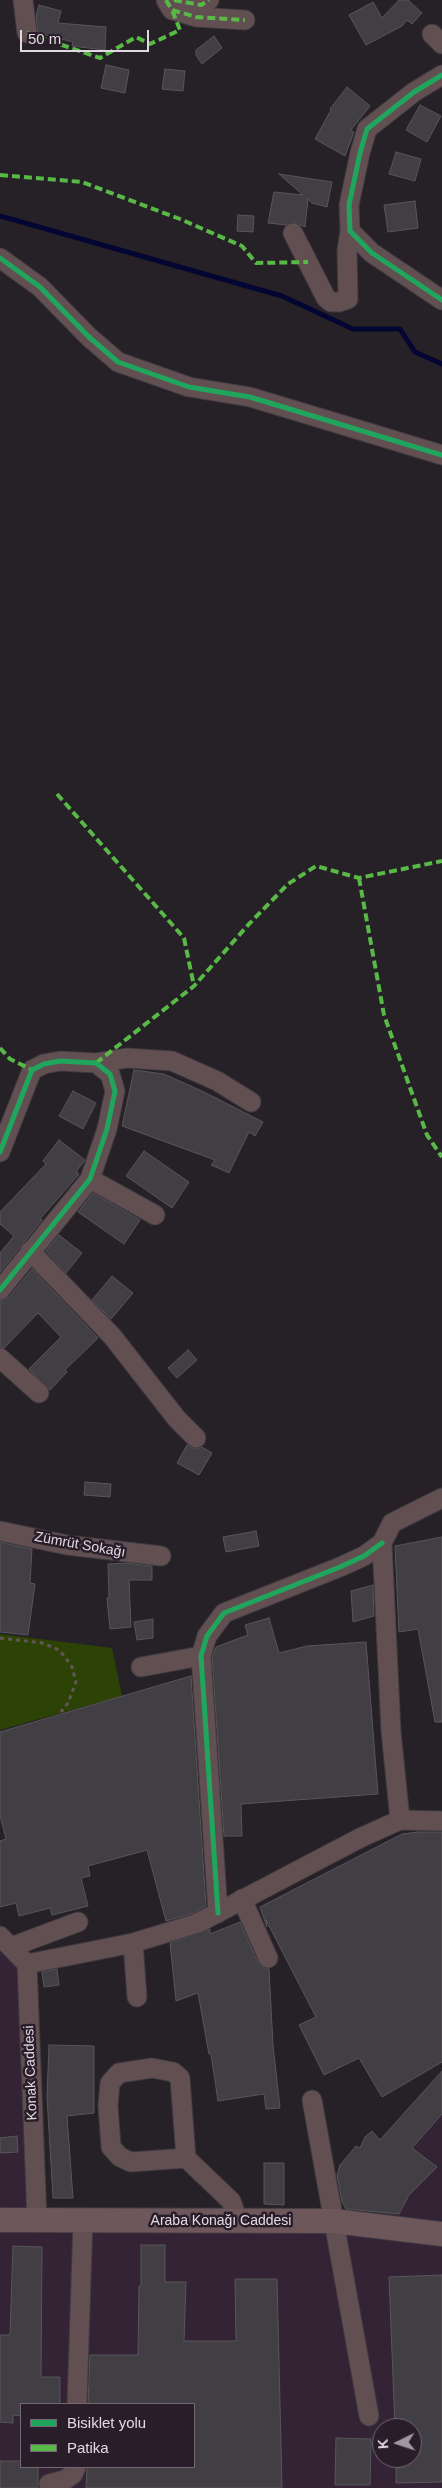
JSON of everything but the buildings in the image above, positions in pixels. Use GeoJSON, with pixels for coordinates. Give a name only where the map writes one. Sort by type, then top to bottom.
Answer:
{"type":"FeatureCollection","features":[{"type":"Feature","properties":{"kind":"main road","name":"Araba Konağı Caddesi"},"geometry":{"type":"LineString","coordinates":[[0,2220],[334,2222],[442,2234]]}},
{"type":"Feature","properties":{"kind":"street"},"geometry":{"type":"LineString","coordinates":[[24,0],[27,33]]}},
{"type":"Feature","properties":{"kind":"street"},"geometry":{"type":"LineString","coordinates":[[166,0],[172,10],[196,17],[245,20]]}},
{"type":"Feature","properties":{"kind":"street"},"geometry":{"type":"LineString","coordinates":[[174,0],[201,5],[209,0]]}},
{"type":"Feature","properties":{"kind":"street"},"geometry":{"type":"LineString","coordinates":[[293,232],[326,298],[332,302],[339,302],[348,298],[347,250],[350,231],[349,205],[367,129],[414,92],[442,75]]}},
{"type":"Feature","properties":{"kind":"street"},"geometry":{"type":"LineString","coordinates":[[350,231],[372,253],[442,300]]}},
{"type":"Feature","properties":{"kind":"street"},"geometry":{"type":"LineString","coordinates":[[0,258],[40,287],[89,337],[118,362],[189,386],[250,398],[442,455]]}},
{"type":"Feature","properties":{"kind":"street"},"geometry":{"type":"LineString","coordinates":[[0,1152],[32,1070],[44,1064],[60,1061],[96,1063],[127,1058],[172,1061],[217,1081],[251,1102]]}},
{"type":"Feature","properties":{"kind":"street"},"geometry":{"type":"LineString","coordinates":[[0,1290],[90,1179],[107,1129],[115,1091],[110,1074],[96,1063]]}},
{"type":"Feature","properties":{"kind":"street"},"geometry":{"type":"LineString","coordinates":[[90,1179],[155,1215]]}},
{"type":"Feature","properties":{"kind":"street"},"geometry":{"type":"LineString","coordinates":[[30,1251],[112,1336],[177,1419],[196,1438]]}},
{"type":"Feature","properties":{"kind":"street"},"geometry":{"type":"LineString","coordinates":[[0,1358],[39,1393]]}},
{"type":"Feature","properties":{"kind":"street"},"geometry":{"type":"LineString","coordinates":[[218,1913],[201,1656],[208,1636],[224,1613],[364,1556],[382,1543],[392,1523],[442,1498]]}},
{"type":"Feature","properties":{"kind":"street","name":"Zümrüt Sokağı"},"geometry":{"type":"LineString","coordinates":[[0,1530],[67,1546],[161,1556]]}},
{"type":"Feature","properties":{"kind":"street"},"geometry":{"type":"LineString","coordinates":[[382,1543],[391,1731],[400,1820]]}},
{"type":"Feature","properties":{"kind":"street"},"geometry":{"type":"LineString","coordinates":[[141,1667],[201,1656]]}},
{"type":"Feature","properties":{"kind":"street"},"geometry":{"type":"LineString","coordinates":[[78,1922],[5,1941],[26,1964],[133,1943],[198,1923],[400,1820],[442,1821]]}},
{"type":"Feature","properties":{"kind":"street"},"geometry":{"type":"LineString","coordinates":[[242,1899],[268,1958]]}},
{"type":"Feature","properties":{"kind":"street"},"geometry":{"type":"LineString","coordinates":[[133,1943],[137,1997]]}},
{"type":"Feature","properties":{"kind":"street","name":"Konak Caddesi"},"geometry":{"type":"LineString","coordinates":[[26,1964],[37,2220]]}},
{"type":"Feature","properties":{"kind":"street"},"geometry":{"type":"LineString","coordinates":[[186,2158],[131,2162],[120,2157],[111,2148],[108,2106],[110,2083],[119,2073],[152,2068],[173,2072],[180,2078],[186,2158],[232,2201],[238,2221]]}},
{"type":"Feature","properties":{"kind":"street"},"geometry":{"type":"LineString","coordinates":[[312,2100],[369,2416]]}},
{"type":"Feature","properties":{"kind":"street"},"geometry":{"type":"LineString","coordinates":[[77,2403],[83,2220]]}},
{"type":"Feature","properties":{"kind":"street"},"geometry":{"type":"LineString","coordinates":[[49,2484],[65,2480],[73,2474],[76,2468]]}},
{"type":"Feature","properties":{"kind":"path"},"geometry":{"type":"LineString","coordinates":[[0,1638],[42,1643],[59,1650],[66,1658],[76,1682],[68,1703],[61,1712]]}},
{"type":"Feature","properties":{"kind":"shaded area"},"geometry":{"type":"Polygon","coordinates":[[[0,1936],[27,1964],[37,2220],[370,2222],[442,2087],[442,2488],[0,2488],[0,1936]]]}},
{"type":"Feature","properties":{"kind":"green space"},"geometry":{"type":"Polygon","coordinates":[[[0,1634],[112,1648],[122,1696],[0,1730],[0,1634]]]}},
{"type":"Feature","properties":{"kind":"waterway"},"geometry":{"type":"LineString","coordinates":[[0,216],[282,296],[353,329],[400,329],[415,352],[442,364]]}},
{"type":"Feature","properties":{"kind":"marked path"},"geometry":{"type":"LineString","coordinates":[[166,0],[172,10],[196,17],[245,20]]}},
{"type":"Feature","properties":{"kind":"marked path"},"geometry":{"type":"LineString","coordinates":[[174,0],[201,5],[209,0]]}},
{"type":"Feature","properties":{"kind":"marked path"},"geometry":{"type":"LineString","coordinates":[[27,33],[100,58],[136,37],[150,44],[180,30],[172,10]]}},
{"type":"Feature","properties":{"kind":"marked path"},"geometry":{"type":"LineString","coordinates":[[0,175],[82,182],[180,219],[242,246],[256,263],[308,262]]}},
{"type":"Feature","properties":{"kind":"marked path"},"geometry":{"type":"LineString","coordinates":[[57,794],[184,938],[194,986]]}},
{"type":"Feature","properties":{"kind":"marked path"},"geometry":{"type":"LineString","coordinates":[[96,1063],[194,986],[249,924],[288,884],[316,866],[359,878],[442,861]]}},
{"type":"Feature","properties":{"kind":"marked path"},"geometry":{"type":"LineString","coordinates":[[359,878],[384,1015],[427,1135],[442,1157]]}},
{"type":"Feature","properties":{"kind":"marked path"},"geometry":{"type":"LineString","coordinates":[[0,1048],[10,1059],[32,1070]]}},
{"type":"Feature","properties":{"kind":"cycle path"},"geometry":{"type":"LineString","coordinates":[[442,75],[414,92],[367,129],[349,205],[350,231],[372,253],[442,300]]}},
{"type":"Feature","properties":{"kind":"cycle path"},"geometry":{"type":"LineString","coordinates":[[0,258],[40,287],[89,337],[118,362],[189,387],[250,397],[442,455]]}},
{"type":"Feature","properties":{"kind":"cycle path"},"geometry":{"type":"LineString","coordinates":[[0,1152],[32,1070],[44,1064],[60,1061],[96,1063],[110,1074],[115,1091],[107,1129],[90,1179],[0,1290]]}},
{"type":"Feature","properties":{"kind":"cycle path"},"geometry":{"type":"LineString","coordinates":[[218,1913],[201,1656],[207,1636],[224,1613],[340,1567],[364,1556],[382,1543]]}}]}
